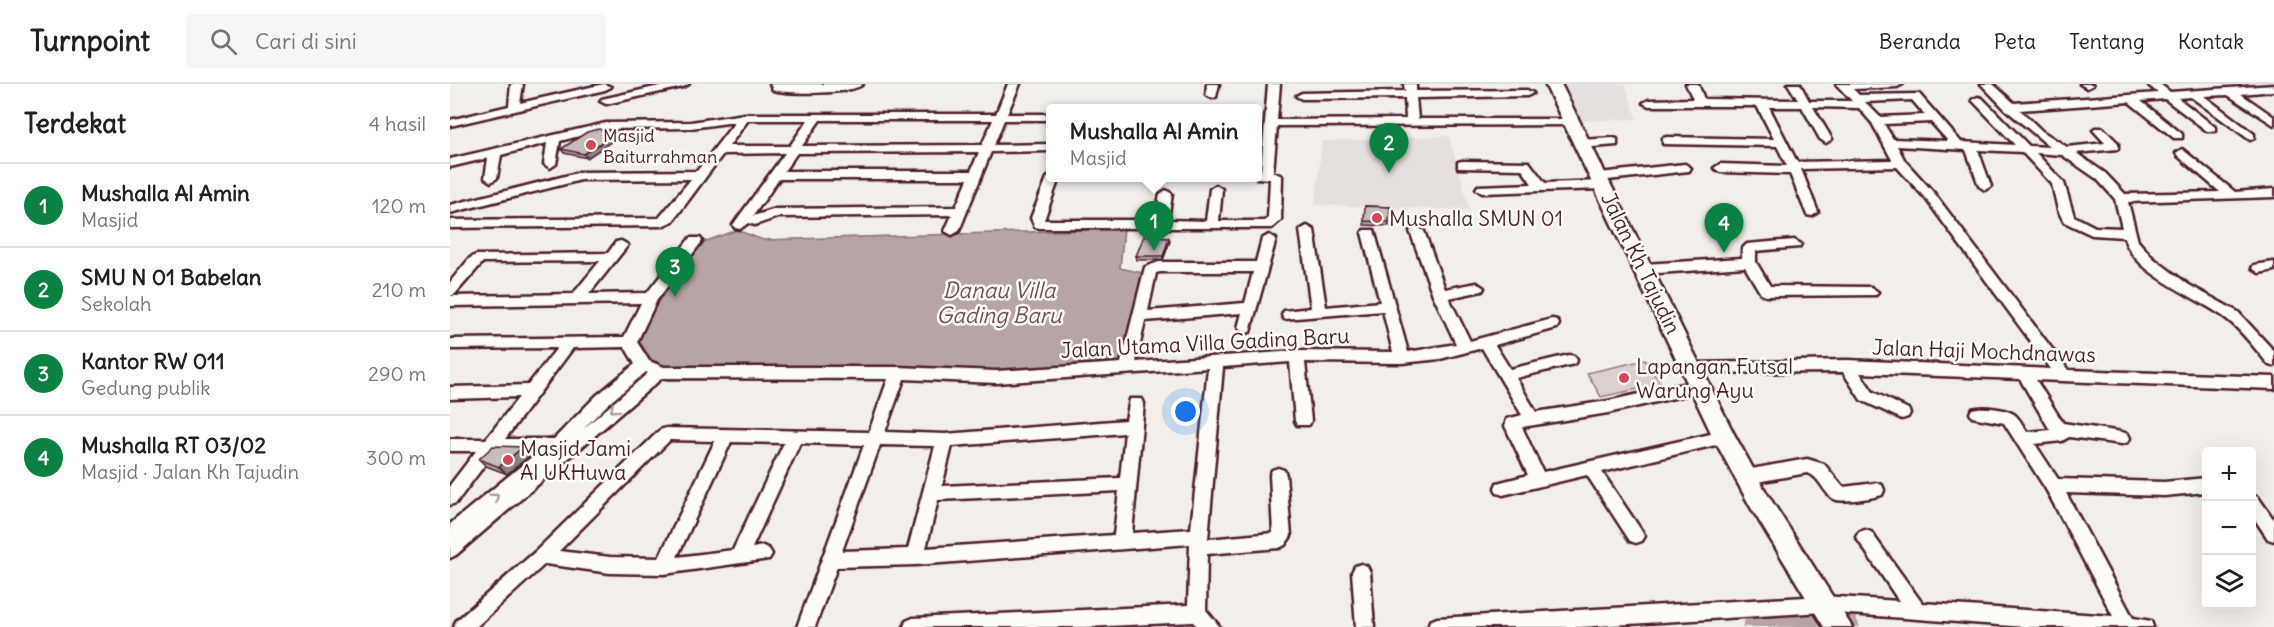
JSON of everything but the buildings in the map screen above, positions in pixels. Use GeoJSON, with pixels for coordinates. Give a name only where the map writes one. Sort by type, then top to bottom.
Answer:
{"type":"FeatureCollection","features":[{"type":"Feature","properties":{"kind":"street"},"geometry":{"type":"LineString","coordinates":[[514,108],[517,84]]}},
{"type":"Feature","properties":{"kind":"street"},"geometry":{"type":"LineString","coordinates":[[606,101],[683,84]]}},
{"type":"Feature","properties":{"kind":"street"},"geometry":{"type":"LineString","coordinates":[[776,84],[777,88],[787,89],[851,87],[857,84]]}},
{"type":"Feature","properties":{"kind":"street"},"geometry":{"type":"LineString","coordinates":[[952,231],[1014,84]]}},
{"type":"Feature","properties":{"kind":"street"},"geometry":{"type":"LineString","coordinates":[[1051,182],[1037,218],[1040,224],[1272,223],[1276,176],[1262,174],[1263,149],[1272,120],[1274,84]]}},
{"type":"Feature","properties":{"kind":"street","name":"Jalan Kh Tajudin"},"geometry":{"type":"LineString","coordinates":[[1553,84],[1724,437],[1831,616]]}},
{"type":"Feature","properties":{"kind":"street"},"geometry":{"type":"LineString","coordinates":[[1692,84],[1700,102]]}},
{"type":"Feature","properties":{"kind":"street"},"geometry":{"type":"LineString","coordinates":[[1794,84],[1826,139]]}},
{"type":"Feature","properties":{"kind":"street"},"geometry":{"type":"LineString","coordinates":[[1843,85],[1897,84]]}},
{"type":"Feature","properties":{"kind":"street"},"geometry":{"type":"LineString","coordinates":[[1987,84],[2009,107],[2063,151],[2101,176],[2121,198],[2128,233],[2148,261],[2184,288],[2233,316],[2274,361]]}},
{"type":"Feature","properties":{"kind":"street"},"geometry":{"type":"LineString","coordinates":[[2153,84],[2211,129]]}},
{"type":"Feature","properties":{"kind":"street"},"geometry":{"type":"LineString","coordinates":[[1843,85],[1877,121],[1900,163],[1930,196],[2064,375]]}},
{"type":"Feature","properties":{"kind":"street"},"geometry":{"type":"LineString","coordinates":[[450,123],[605,86],[606,126]]}},
{"type":"Feature","properties":{"kind":"street"},"geometry":{"type":"LineString","coordinates":[[2009,107],[2133,100],[2270,88]]}},
{"type":"Feature","properties":{"kind":"street"},"geometry":{"type":"LineString","coordinates":[[1411,89],[1412,122]]}},
{"type":"Feature","properties":{"kind":"street"},"geometry":{"type":"LineString","coordinates":[[1302,96],[1322,90],[1456,89],[1527,93]]}},
{"type":"Feature","properties":{"kind":"street"},"geometry":{"type":"LineString","coordinates":[[2231,92],[2274,122]]}},
{"type":"Feature","properties":{"kind":"street"},"geometry":{"type":"LineString","coordinates":[[2196,95],[2250,136]]}},
{"type":"Feature","properties":{"kind":"street"},"geometry":{"type":"LineString","coordinates":[[1649,103],[1807,105],[1915,96],[1963,145],[1985,186]]}},
{"type":"Feature","properties":{"kind":"street"},"geometry":{"type":"LineString","coordinates":[[1978,100],[2058,183],[2064,210],[2069,219],[2092,231],[2128,233]]}},
{"type":"Feature","properties":{"kind":"street"},"geometry":{"type":"LineString","coordinates":[[2133,100],[2178,136]]}},
{"type":"Feature","properties":{"kind":"street"},"geometry":{"type":"LineString","coordinates":[[1762,105],[1794,168],[1812,212]]}},
{"type":"Feature","properties":{"kind":"street"},"geometry":{"type":"LineString","coordinates":[[450,164],[606,126],[670,126],[745,117],[1046,117]]}},
{"type":"Feature","properties":{"kind":"street"},"geometry":{"type":"LineString","coordinates":[[450,224],[656,223],[668,218],[745,117]]}},
{"type":"Feature","properties":{"kind":"street"},"geometry":{"type":"LineString","coordinates":[[1262,117],[1272,120],[1570,122]]}},
{"type":"Feature","properties":{"kind":"street"},"geometry":{"type":"LineString","coordinates":[[816,118],[743,222],[755,221],[776,213],[960,211]]}},
{"type":"Feature","properties":{"kind":"street"},"geometry":{"type":"LineString","coordinates":[[1877,121],[1935,118]]}},
{"type":"Feature","properties":{"kind":"street"},"geometry":{"type":"LineString","coordinates":[[1890,142],[2021,147],[2063,151],[2114,146],[2099,130]]}},
{"type":"Feature","properties":{"kind":"street"},"geometry":{"type":"LineString","coordinates":[[550,164],[554,139]]}},
{"type":"Feature","properties":{"kind":"street"},"geometry":{"type":"LineString","coordinates":[[1667,141],[1782,143]]}},
{"type":"Feature","properties":{"kind":"street"},"geometry":{"type":"LineString","coordinates":[[1581,144],[1613,142]]}},
{"type":"Feature","properties":{"kind":"street"},"geometry":{"type":"LineString","coordinates":[[719,150],[1046,148]]}},
{"type":"Feature","properties":{"kind":"street"},"geometry":{"type":"LineString","coordinates":[[491,178],[495,153]]}},
{"type":"Feature","properties":{"kind":"street"},"geometry":{"type":"LineString","coordinates":[[2182,153],[2232,196]]}},
{"type":"Feature","properties":{"kind":"street"},"geometry":{"type":"LineString","coordinates":[[1720,168],[1794,168],[1900,163]]}},
{"type":"Feature","properties":{"kind":"street"},"geometry":{"type":"LineString","coordinates":[[1462,165],[1522,164],[1532,171],[1540,186]]}},
{"type":"Feature","properties":{"kind":"street"},"geometry":{"type":"LineString","coordinates":[[1482,189],[1601,181],[1685,168]]}},
{"type":"Feature","properties":{"kind":"street"},"geometry":{"type":"LineString","coordinates":[[450,209],[581,176],[700,175]]}},
{"type":"Feature","properties":{"kind":"street"},"geometry":{"type":"LineString","coordinates":[[776,175],[975,175]]}},
{"type":"Feature","properties":{"kind":"street"},"geometry":{"type":"LineString","coordinates":[[1212,225],[1216,189]]}},
{"type":"Feature","properties":{"kind":"street"},"geometry":{"type":"LineString","coordinates":[[2121,198],[2274,193]]}},
{"type":"Feature","properties":{"kind":"street"},"geometry":{"type":"LineString","coordinates":[[1161,225],[1166,194]]}},
{"type":"Feature","properties":{"kind":"street"},"geometry":{"type":"LineString","coordinates":[[1307,230],[1319,311]]}},
{"type":"Feature","properties":{"kind":"street"},"geometry":{"type":"LineString","coordinates":[[1417,231],[1440,295],[1466,349]]}},
{"type":"Feature","properties":{"kind":"street"},"geometry":{"type":"LineString","coordinates":[[1370,233],[1402,358]]}},
{"type":"Feature","properties":{"kind":"street"},"geometry":{"type":"LineString","coordinates":[[1245,328],[1269,238]]}},
{"type":"Feature","properties":{"kind":"street"},"geometry":{"type":"LineString","coordinates":[[629,342],[651,298],[695,241]]}},
{"type":"Feature","properties":{"kind":"street"},"geometry":{"type":"LineString","coordinates":[[1794,244],[1771,244],[1749,249],[1749,262],[1766,291],[1870,292]]}},
{"type":"Feature","properties":{"kind":"street"},"geometry":{"type":"LineString","coordinates":[[578,298],[621,245]]}},
{"type":"Feature","properties":{"kind":"street"},"geometry":{"type":"LineString","coordinates":[[450,291],[475,261],[481,258],[611,257]]}},
{"type":"Feature","properties":{"kind":"street"},"geometry":{"type":"LineString","coordinates":[[1644,268],[1749,262]]}},
{"type":"Feature","properties":{"kind":"street"},"geometry":{"type":"LineString","coordinates":[[2259,267],[2274,266]]}},
{"type":"Feature","properties":{"kind":"street"},"geometry":{"type":"LineString","coordinates":[[1127,369],[1150,270],[1154,267],[1262,267]]}},
{"type":"Feature","properties":{"kind":"street"},"geometry":{"type":"LineString","coordinates":[[1440,295],[1477,288]]}},
{"type":"Feature","properties":{"kind":"street"},"geometry":{"type":"LineString","coordinates":[[450,300],[651,298]]}},
{"type":"Feature","properties":{"kind":"street"},"geometry":{"type":"LineString","coordinates":[[1289,315],[1389,306]]}},
{"type":"Feature","properties":{"kind":"street"},"geometry":{"type":"LineString","coordinates":[[1138,317],[1250,307]]}},
{"type":"Feature","properties":{"kind":"street","name":"Jalan Utama Villa Gading Baru"},"geometry":{"type":"LineString","coordinates":[[655,370],[898,373],[996,377],[1297,356],[1402,358],[1466,349],[1552,324]]}},
{"type":"Feature","properties":{"kind":"street"},"geometry":{"type":"LineString","coordinates":[[450,344],[629,342],[655,370]]}},
{"type":"Feature","properties":{"kind":"street"},"geometry":{"type":"LineString","coordinates":[[1486,342],[1532,419]]}},
{"type":"Feature","properties":{"kind":"street"},"geometry":{"type":"LineString","coordinates":[[450,498],[568,344]]}},
{"type":"Feature","properties":{"kind":"street"},"geometry":{"type":"LineString","coordinates":[[1297,356],[1303,422]]}},
{"type":"Feature","properties":{"kind":"street"},"geometry":{"type":"LineString","coordinates":[[1506,375],[1569,360]]}},
{"type":"Feature","properties":{"kind":"street"},"geometry":{"type":"LineString","coordinates":[[1211,627],[1197,613],[1199,541],[1216,363]]}},
{"type":"Feature","properties":{"kind":"street"},"geometry":{"type":"LineString","coordinates":[[1847,366],[1867,396],[1902,413]]}},
{"type":"Feature","properties":{"kind":"street","name":"Jalan Haji Mochdnawas"},"geometry":{"type":"LineString","coordinates":[[1696,378],[1847,366],[2274,383]]}},
{"type":"Feature","properties":{"kind":"street"},"geometry":{"type":"LineString","coordinates":[[450,534],[558,445],[602,400],[655,370]]}},
{"type":"Feature","properties":{"kind":"street"},"geometry":{"type":"LineString","coordinates":[[450,550],[575,446],[655,370]]}},
{"type":"Feature","properties":{"kind":"street"},"geometry":{"type":"LineString","coordinates":[[2023,372],[2062,435],[2024,439]]}},
{"type":"Feature","properties":{"kind":"street"},"geometry":{"type":"LineString","coordinates":[[806,627],[872,439],[898,373]]}},
{"type":"Feature","properties":{"kind":"street"},"geometry":{"type":"LineString","coordinates":[[1538,479],[1513,426],[1514,423],[1608,407],[1696,378]]}},
{"type":"Feature","properties":{"kind":"street"},"geometry":{"type":"LineString","coordinates":[[450,393],[532,391]]}},
{"type":"Feature","properties":{"kind":"street"},"geometry":{"type":"LineString","coordinates":[[1122,542],[1136,404]]}},
{"type":"Feature","properties":{"kind":"street"},"geometry":{"type":"LineString","coordinates":[[1978,413],[2009,418],[2053,486],[2136,626]]}},
{"type":"Feature","properties":{"kind":"street"},"geometry":{"type":"LineString","coordinates":[[463,627],[542,556],[664,436],[726,435],[945,440],[1134,426]]}},
{"type":"Feature","properties":{"kind":"street"},"geometry":{"type":"LineString","coordinates":[[2060,429],[2122,438]]}},
{"type":"Feature","properties":{"kind":"street"},"geometry":{"type":"LineString","coordinates":[[664,566],[726,435]]}},
{"type":"Feature","properties":{"kind":"street"},"geometry":{"type":"LineString","coordinates":[[740,555],[795,436]]}},
{"type":"Feature","properties":{"kind":"street"},"geometry":{"type":"LineString","coordinates":[[1503,488],[1724,437]]}},
{"type":"Feature","properties":{"kind":"street"},"geometry":{"type":"LineString","coordinates":[[915,556],[945,440]]}},
{"type":"Feature","properties":{"kind":"street"},"geometry":{"type":"LineString","coordinates":[[450,445],[558,445]]}},
{"type":"Feature","properties":{"kind":"street"},"geometry":{"type":"LineString","coordinates":[[1746,477],[1807,466],[1818,469],[1839,494],[1876,490]]}},
{"type":"Feature","properties":{"kind":"street"},"geometry":{"type":"LineString","coordinates":[[1590,467],[1636,536]]}},
{"type":"Feature","properties":{"kind":"street"},"geometry":{"type":"LineString","coordinates":[[830,559],[915,556],[1122,542],[1279,540],[1282,536],[1278,475]]}},
{"type":"Feature","properties":{"kind":"street"},"geometry":{"type":"LineString","coordinates":[[932,494],[1128,483]]}},
{"type":"Feature","properties":{"kind":"street"},"geometry":{"type":"LineString","coordinates":[[2053,486],[2164,489],[2202,485]]}},
{"type":"Feature","properties":{"kind":"street"},"geometry":{"type":"LineString","coordinates":[[2256,508],[2274,534]]}},
{"type":"Feature","properties":{"kind":"street"},"geometry":{"type":"LineString","coordinates":[[1864,537],[1916,610]]}},
{"type":"Feature","properties":{"kind":"street"},"geometry":{"type":"LineString","coordinates":[[542,556],[610,565],[664,566],[763,554]]}},
{"type":"Feature","properties":{"kind":"street"},"geometry":{"type":"LineString","coordinates":[[1361,572],[1365,627]]}},
{"type":"Feature","properties":{"kind":"street"},"geometry":{"type":"LineString","coordinates":[[1437,627],[1831,616],[1916,610],[2136,626]]}},
{"type":"Feature","properties":{"kind":"street"},"geometry":{"type":"LineString","coordinates":[[913,627],[1197,613]]}},
{"type":"Feature","properties":{"kind":"shaded area"},"geometry":{"type":"Polygon","coordinates":[[[1554,84],[1625,84],[1637,119],[1571,121],[1554,84]]]}},
{"type":"Feature","properties":{"kind":"shaded area"},"geometry":{"type":"Polygon","coordinates":[[[1449,136],[1470,210],[1315,205],[1322,141],[1449,136]]]}},
{"type":"Feature","properties":{"kind":"shaded area","name":"Lapangan Futsal Warung Ayu"},"geometry":{"type":"Polygon","coordinates":[[[1645,360],[1661,384],[1601,397],[1587,373],[1645,360]]]}},
{"type":"Feature","properties":{"kind":"water","name":"Danau Villa Gading Baru"},"geometry":{"type":"Polygon","coordinates":[[[1124,229],[1120,268],[1143,273],[1121,365],[998,372],[665,366],[651,359],[638,339],[658,300],[701,243],[737,230],[763,240],[1124,229]]]}},
{"type":"Feature","properties":{"kind":"waterway"},"geometry":{"type":"LineString","coordinates":[[1757,627],[1804,625],[1845,627]]}},
{"type":"Feature","properties":{"kind":"place","name":"Masjid Baiturrahman"},"geometry":{"type":"Point","coordinates":[591,145]}},
{"type":"Feature","properties":{"kind":"place","name":"SMU N 01 Babelan"},"geometry":{"type":"Point","coordinates":[1389,173]}},
{"type":"Feature","properties":{"kind":"place","name":"Mushalla SMUN 01"},"geometry":{"type":"Point","coordinates":[1377,218]}},
{"type":"Feature","properties":{"kind":"place","name":"Mushalla Al Amin"},"geometry":{"type":"Point","coordinates":[1154,251]}},
{"type":"Feature","properties":{"kind":"place","name":"Mushalla RT 03/02"},"geometry":{"type":"Point","coordinates":[1724,253]}},
{"type":"Feature","properties":{"kind":"place","name":"Kantor RW 011"},"geometry":{"type":"Point","coordinates":[675,297]}},
{"type":"Feature","properties":{"kind":"place","name":"Lapangan Futsal Warung Ayu"},"geometry":{"type":"Point","coordinates":[1624,378]}},
{"type":"Feature","properties":{"kind":"place","name":"Masjid Jami Al UKHuwa"},"geometry":{"type":"Point","coordinates":[508,460]}}]}
